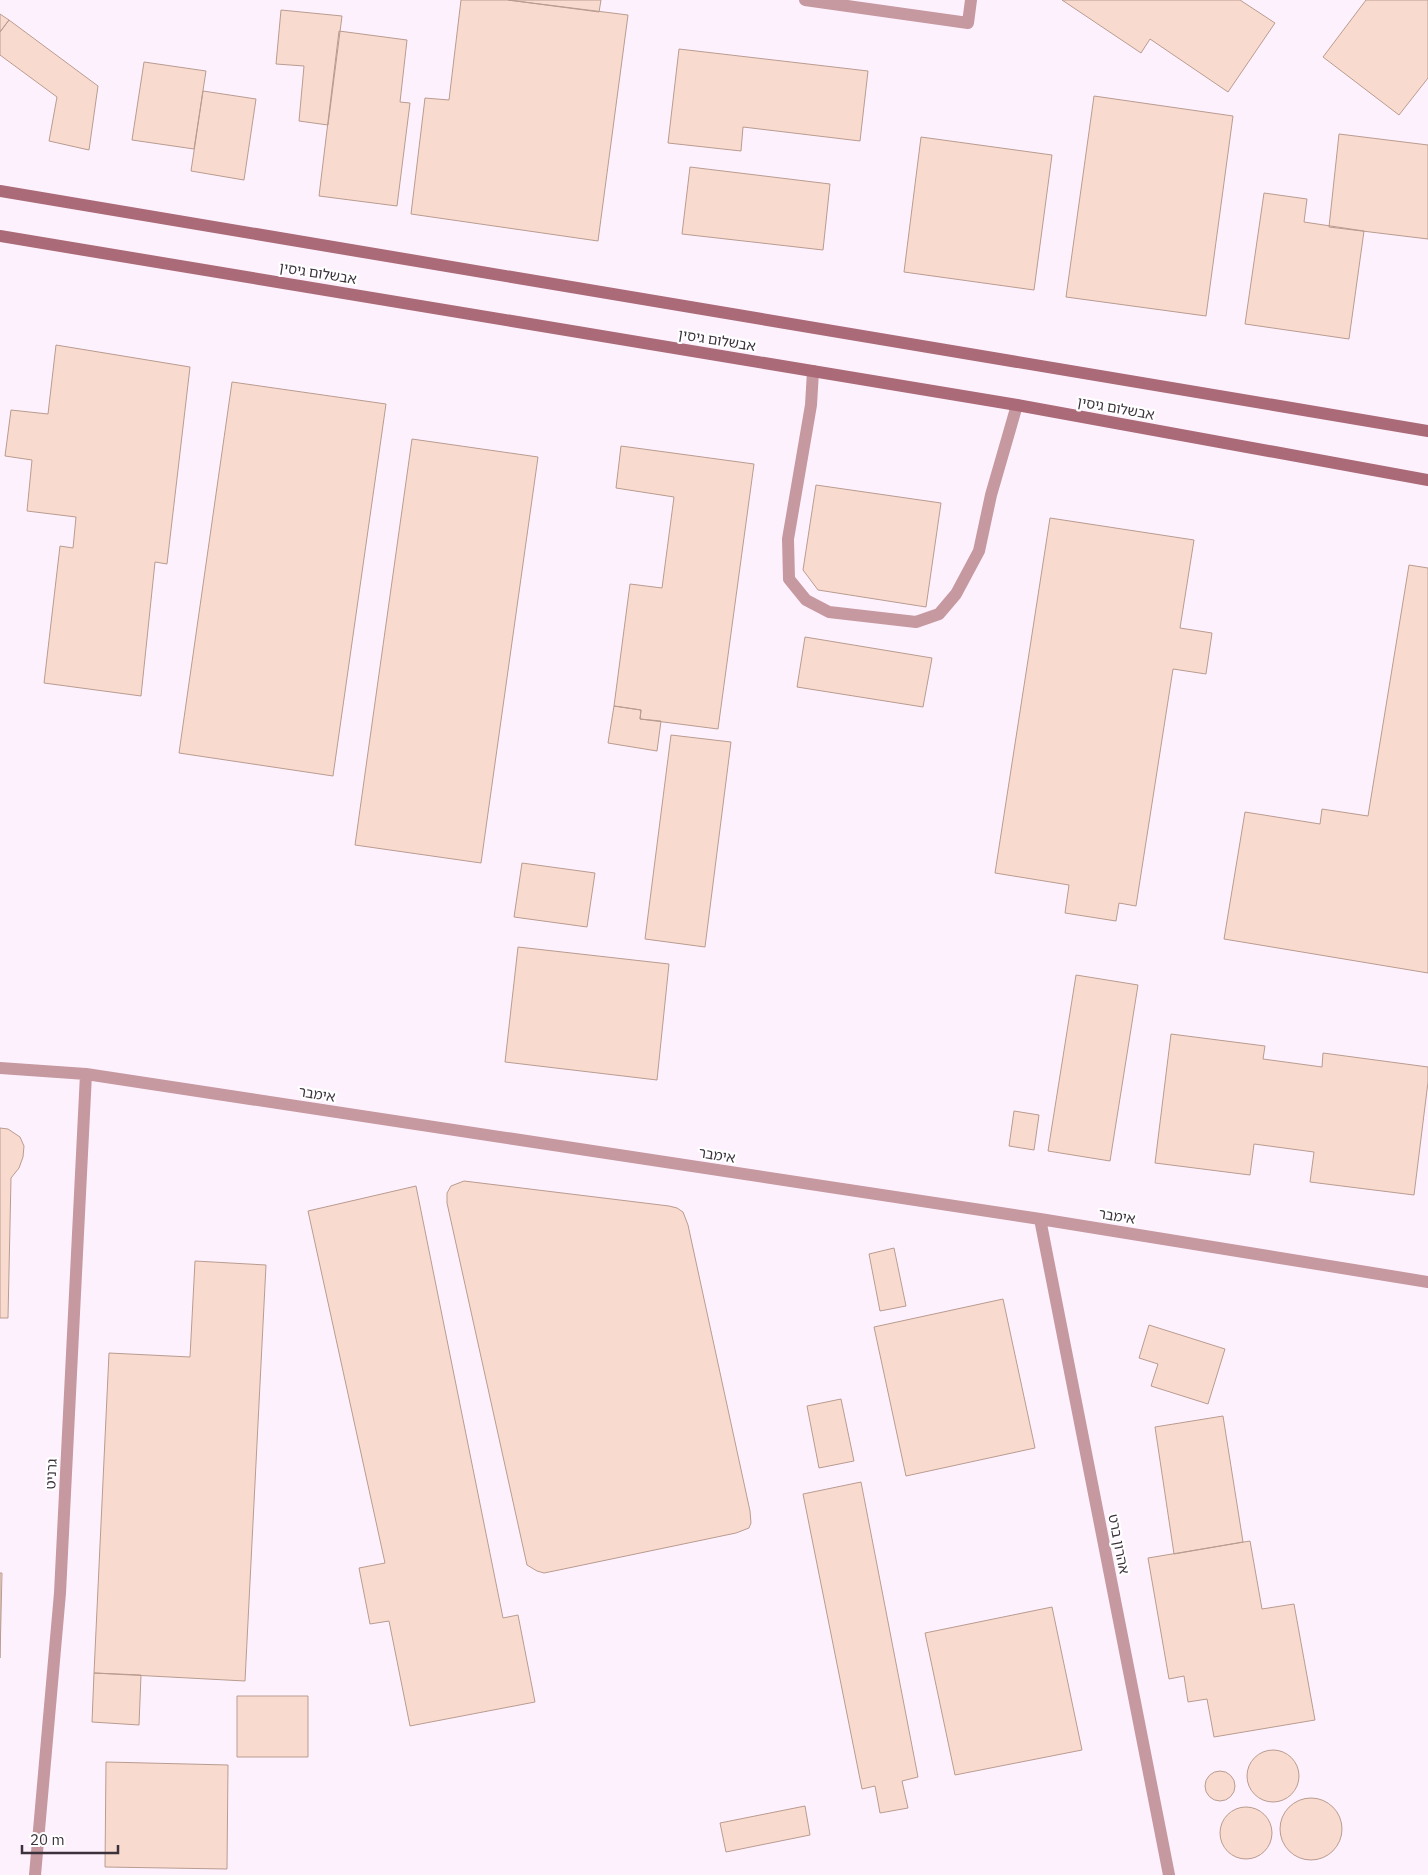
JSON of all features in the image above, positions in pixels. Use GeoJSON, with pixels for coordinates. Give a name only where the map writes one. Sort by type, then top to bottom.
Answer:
{"type":"FeatureCollection","features":[{"type":"Feature","properties":{"kind":"street"},"geometry":{"type":"LineString","coordinates":[[805,0],[968,23],[971,0]]}},
{"type":"Feature","properties":{"kind":"street","name":"אבשלום גיסין"},"geometry":{"type":"LineString","coordinates":[[0,191],[1428,431]]}},
{"type":"Feature","properties":{"kind":"street","name":"אבשלום גיסין"},"geometry":{"type":"LineString","coordinates":[[0,236],[1017,405],[1428,480]]}},
{"type":"Feature","properties":{"kind":"street"},"geometry":{"type":"LineString","coordinates":[[814,371],[811,405],[788,539],[789,579],[806,600],[829,612],[916,622],[939,614],[956,594],[979,551],[991,495],[1017,405]]}},
{"type":"Feature","properties":{"kind":"street","name":"אימבר"},"geometry":{"type":"LineString","coordinates":[[0,1068],[86,1074],[1040,1219],[1428,1282]]}},
{"type":"Feature","properties":{"kind":"street","name":"גרניט"},"geometry":{"type":"LineString","coordinates":[[34,1875],[60,1593],[86,1074]]}},
{"type":"Feature","properties":{"kind":"street","name":"אהרון ברט"},"geometry":{"type":"LineString","coordinates":[[1040,1219],[1169,1875]]}},
{"type":"Feature","properties":{"kind":"building"},"geometry":{"type":"Polygon","coordinates":[[[461,0],[508,0],[628,15],[598,241],[411,214],[425,98],[449,100],[461,0]]]}},
{"type":"Feature","properties":{"kind":"building"},"geometry":{"type":"Polygon","coordinates":[[[508,0],[601,0],[599,12],[508,0]]]}},
{"type":"Feature","properties":{"kind":"building"},"geometry":{"type":"Polygon","coordinates":[[[1062,0],[1240,0],[1275,23],[1228,92],[1150,39],[1141,53],[1062,0]]]}},
{"type":"Feature","properties":{"kind":"building"},"geometry":{"type":"Polygon","coordinates":[[[1366,0],[1428,0],[1428,78],[1399,115],[1323,57],[1366,0]]]}},
{"type":"Feature","properties":{"kind":"building"},"geometry":{"type":"Polygon","coordinates":[[[281,10],[342,16],[328,125],[299,121],[304,66],[276,64],[281,10]]]}},
{"type":"Feature","properties":{"kind":"building"},"geometry":{"type":"Polygon","coordinates":[[[0,14],[9,20],[0,32],[0,14]]]}},
{"type":"Feature","properties":{"kind":"building"},"geometry":{"type":"Polygon","coordinates":[[[9,20],[98,86],[89,150],[49,141],[57,97],[0,55],[0,32],[9,20]]]}},
{"type":"Feature","properties":{"kind":"building"},"geometry":{"type":"Polygon","coordinates":[[[339,31],[407,40],[400,102],[410,103],[397,206],[319,196],[339,31]]]}},
{"type":"Feature","properties":{"kind":"building"},"geometry":{"type":"Polygon","coordinates":[[[679,49],[868,71],[860,141],[743,127],[741,151],[668,143],[679,49]]]}},
{"type":"Feature","properties":{"kind":"building"},"geometry":{"type":"Polygon","coordinates":[[[144,62],[206,71],[194,149],[132,140],[144,62]]]}},
{"type":"Feature","properties":{"kind":"building"},"geometry":{"type":"Polygon","coordinates":[[[203,91],[256,99],[244,180],[191,171],[203,91]]]}},
{"type":"Feature","properties":{"kind":"building"},"geometry":{"type":"Polygon","coordinates":[[[1094,96],[1233,116],[1206,316],[1066,297],[1094,96]]]}},
{"type":"Feature","properties":{"kind":"building"},"geometry":{"type":"Polygon","coordinates":[[[1339,134],[1428,145],[1428,239],[1329,227],[1339,134]]]}},
{"type":"Feature","properties":{"kind":"building"},"geometry":{"type":"Polygon","coordinates":[[[921,137],[1052,155],[1034,290],[904,272],[921,137]]]}},
{"type":"Feature","properties":{"kind":"building"},"geometry":{"type":"Polygon","coordinates":[[[690,167],[830,184],[823,250],[682,234],[690,167]]]}},
{"type":"Feature","properties":{"kind":"building"},"geometry":{"type":"Polygon","coordinates":[[[1264,193],[1307,199],[1304,222],[1364,231],[1349,339],[1245,324],[1264,193]]]}},
{"type":"Feature","properties":{"kind":"building"},"geometry":{"type":"Polygon","coordinates":[[[56,345],[190,367],[167,564],[155,562],[141,696],[44,683],[60,546],[73,548],[76,517],[27,511],[32,460],[5,456],[11,410],[48,414],[56,345]]]}},
{"type":"Feature","properties":{"kind":"building"},"geometry":{"type":"Polygon","coordinates":[[[232,382],[386,404],[333,776],[179,753],[232,382]]]}},
{"type":"Feature","properties":{"kind":"building"},"geometry":{"type":"Polygon","coordinates":[[[412,439],[538,457],[481,863],[355,845],[412,439]]]}},
{"type":"Feature","properties":{"kind":"building"},"geometry":{"type":"Polygon","coordinates":[[[621,446],[754,464],[718,729],[640,719],[641,710],[614,706],[630,584],[662,588],[674,497],[616,488],[621,446]]]}},
{"type":"Feature","properties":{"kind":"building"},"geometry":{"type":"Polygon","coordinates":[[[816,485],[941,503],[926,607],[818,590],[803,570],[816,485]]]}},
{"type":"Feature","properties":{"kind":"building"},"geometry":{"type":"Polygon","coordinates":[[[1050,518],[1194,540],[1180,628],[1212,633],[1206,674],[1173,669],[1136,906],[1119,903],[1116,921],[1065,913],[1069,885],[995,873],[1050,518]]]}},
{"type":"Feature","properties":{"kind":"building"},"geometry":{"type":"Polygon","coordinates":[[[1409,565],[1428,568],[1428,973],[1224,939],[1245,812],[1320,824],[1322,809],[1368,816],[1409,565]]]}},
{"type":"Feature","properties":{"kind":"building"},"geometry":{"type":"Polygon","coordinates":[[[805,637],[932,658],[923,707],[797,687],[805,637]]]}},
{"type":"Feature","properties":{"kind":"building"},"geometry":{"type":"Polygon","coordinates":[[[614,706],[641,710],[640,719],[661,721],[657,751],[608,743],[614,706]]]}},
{"type":"Feature","properties":{"kind":"building"},"geometry":{"type":"Polygon","coordinates":[[[671,735],[731,742],[705,947],[645,939],[671,735]]]}},
{"type":"Feature","properties":{"kind":"building"},"geometry":{"type":"Polygon","coordinates":[[[522,863],[595,873],[587,927],[514,917],[522,863]]]}},
{"type":"Feature","properties":{"kind":"building"},"geometry":{"type":"Polygon","coordinates":[[[518,947],[669,964],[657,1080],[505,1062],[518,947]]]}},
{"type":"Feature","properties":{"kind":"building"},"geometry":{"type":"Polygon","coordinates":[[[1076,975],[1138,985],[1110,1161],[1048,1151],[1076,975]]]}},
{"type":"Feature","properties":{"kind":"building"},"geometry":{"type":"Polygon","coordinates":[[[1171,1034],[1265,1046],[1263,1059],[1322,1067],[1323,1053],[1428,1067],[1428,1082],[1414,1195],[1310,1182],[1314,1152],[1254,1144],[1250,1175],[1155,1163],[1171,1034]]]}},
{"type":"Feature","properties":{"kind":"building"},"geometry":{"type":"Polygon","coordinates":[[[1014,1111],[1039,1115],[1034,1150],[1009,1146],[1014,1111]]]}},
{"type":"Feature","properties":{"kind":"building"},"geometry":{"type":"Polygon","coordinates":[[[0,1128],[8,1129],[20,1137],[24,1146],[19,1168],[11,1178],[8,1318],[0,1318],[0,1128]]]}},
{"type":"Feature","properties":{"kind":"building"},"geometry":{"type":"Polygon","coordinates":[[[464,1181],[669,1206],[683,1212],[688,1225],[750,1511],[751,1523],[749,1528],[736,1533],[544,1573],[527,1565],[447,1203],[447,1193],[451,1186],[464,1181]]]}},
{"type":"Feature","properties":{"kind":"building"},"geometry":{"type":"Polygon","coordinates":[[[416,1186],[503,1618],[518,1615],[535,1702],[410,1726],[389,1621],[370,1624],[359,1568],[385,1563],[308,1211],[416,1186]]]}},
{"type":"Feature","properties":{"kind":"building"},"geometry":{"type":"Polygon","coordinates":[[[894,1248],[906,1306],[880,1311],[869,1254],[894,1248]]]}},
{"type":"Feature","properties":{"kind":"building"},"geometry":{"type":"Polygon","coordinates":[[[195,1261],[266,1265],[245,1681],[94,1673],[109,1353],[190,1357],[195,1261]]]}},
{"type":"Feature","properties":{"kind":"building"},"geometry":{"type":"Polygon","coordinates":[[[1003,1299],[1035,1448],[906,1476],[874,1327],[1003,1299]]]}},
{"type":"Feature","properties":{"kind":"building"},"geometry":{"type":"Polygon","coordinates":[[[1149,1325],[1225,1349],[1208,1404],[1151,1386],[1158,1364],[1139,1358],[1149,1325]]]}},
{"type":"Feature","properties":{"kind":"building"},"geometry":{"type":"Polygon","coordinates":[[[841,1399],[854,1461],[819,1468],[807,1406],[841,1399]]]}},
{"type":"Feature","properties":{"kind":"building"},"geometry":{"type":"Polygon","coordinates":[[[1223,1416],[1243,1542],[1174,1554],[1155,1427],[1223,1416]]]}},
{"type":"Feature","properties":{"kind":"building"},"geometry":{"type":"Polygon","coordinates":[[[861,1482],[918,1777],[902,1781],[908,1808],[880,1813],[875,1786],[862,1789],[803,1494],[861,1482]]]}},
{"type":"Feature","properties":{"kind":"building"},"geometry":{"type":"Polygon","coordinates":[[[1250,1541],[1262,1609],[1294,1604],[1315,1720],[1214,1737],[1207,1699],[1188,1702],[1184,1676],[1169,1679],[1148,1558],[1250,1541]]]}},
{"type":"Feature","properties":{"kind":"building"},"geometry":{"type":"Polygon","coordinates":[[[0,1573],[2,1573],[0,1658],[0,1573]]]}},
{"type":"Feature","properties":{"kind":"building"},"geometry":{"type":"Polygon","coordinates":[[[1052,1607],[1082,1750],[955,1775],[925,1633],[1052,1607]]]}},
{"type":"Feature","properties":{"kind":"building"},"geometry":{"type":"Polygon","coordinates":[[[94,1673],[141,1675],[139,1725],[92,1722],[94,1673]]]}},
{"type":"Feature","properties":{"kind":"building"},"geometry":{"type":"Polygon","coordinates":[[[237,1696],[308,1696],[308,1757],[237,1757],[237,1696]]]}},
{"type":"Feature","properties":{"kind":"building"},"geometry":{"type":"Polygon","coordinates":[[[1268,1750],[1278,1750],[1292,1757],[1299,1771],[1299,1781],[1292,1795],[1278,1802],[1268,1802],[1258,1798],[1251,1791],[1247,1781],[1247,1771],[1251,1761],[1258,1754],[1268,1750]]]}},
{"type":"Feature","properties":{"kind":"building"},"geometry":{"type":"Polygon","coordinates":[[[106,1762],[228,1765],[227,1869],[105,1867],[106,1762]]]}},
{"type":"Feature","properties":{"kind":"building"},"geometry":{"type":"Polygon","coordinates":[[[1220,1771],[1226,1772],[1234,1780],[1234,1792],[1226,1800],[1220,1801],[1214,1800],[1206,1792],[1205,1786],[1206,1780],[1214,1772],[1220,1771]]]}},
{"type":"Feature","properties":{"kind":"building"},"geometry":{"type":"Polygon","coordinates":[[[1311,1798],[1328,1803],[1333,1807],[1337,1812],[1342,1829],[1337,1846],[1333,1851],[1328,1855],[1311,1860],[1294,1855],[1289,1851],[1285,1846],[1280,1829],[1285,1812],[1289,1807],[1294,1803],[1311,1798]]]}},
{"type":"Feature","properties":{"kind":"building"},"geometry":{"type":"Polygon","coordinates":[[[805,1806],[810,1835],[726,1852],[720,1823],[805,1806]]]}},
{"type":"Feature","properties":{"kind":"building"},"geometry":{"type":"Polygon","coordinates":[[[1241,1807],[1251,1807],[1265,1814],[1272,1828],[1272,1838],[1265,1852],[1251,1859],[1241,1859],[1231,1855],[1224,1848],[1220,1838],[1220,1828],[1224,1818],[1231,1811],[1241,1807]]]}}]}
